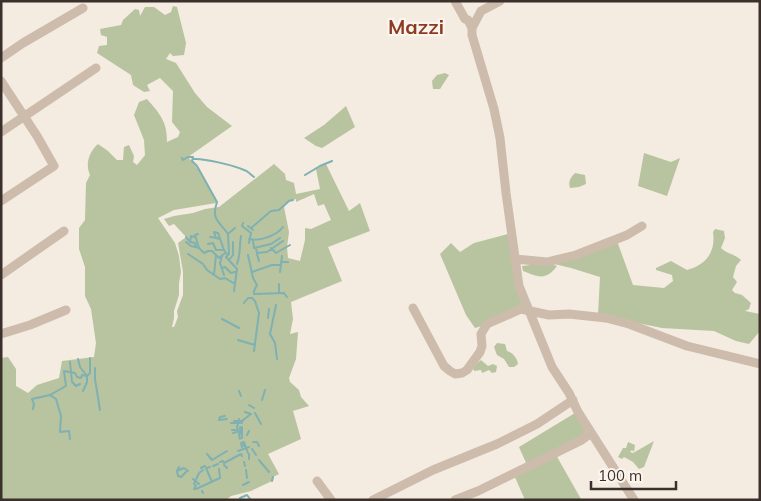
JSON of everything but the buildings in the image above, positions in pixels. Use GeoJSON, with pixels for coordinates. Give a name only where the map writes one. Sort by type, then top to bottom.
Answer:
{"type":"FeatureCollection","features":[{"type":"Feature","properties":{"kind":"street"},"geometry":{"type":"LineString","coordinates":[[455,1],[472,28],[472,35],[494,109],[500,138],[515,259],[520,286],[528,310],[552,367],[634,500]]}},
{"type":"Feature","properties":{"kind":"street"},"geometry":{"type":"LineString","coordinates":[[461,11],[481,11],[500,1]]}},
{"type":"Feature","properties":{"kind":"street"},"geometry":{"type":"LineString","coordinates":[[1,58],[83,8]]}},
{"type":"Feature","properties":{"kind":"street"},"geometry":{"type":"LineString","coordinates":[[472,28],[481,11]]}},
{"type":"Feature","properties":{"kind":"street"},"geometry":{"type":"LineString","coordinates":[[1,132],[96,68]]}},
{"type":"Feature","properties":{"kind":"street"},"geometry":{"type":"LineString","coordinates":[[1,81],[25,116],[54,166],[1,201]]}},
{"type":"Feature","properties":{"kind":"street"},"geometry":{"type":"LineString","coordinates":[[515,259],[547,262],[571,256],[627,235],[642,226]]}},
{"type":"Feature","properties":{"kind":"street"},"geometry":{"type":"LineString","coordinates":[[1,275],[64,232]]}},
{"type":"Feature","properties":{"kind":"street"},"geometry":{"type":"LineString","coordinates":[[413,308],[444,366],[455,374],[467,370],[477,357],[482,346],[481,334],[486,324],[521,309],[549,315],[569,314],[606,318],[630,324],[687,346],[760,364]]}},
{"type":"Feature","properties":{"kind":"street"},"geometry":{"type":"LineString","coordinates":[[1,334],[30,326],[66,310]]}},
{"type":"Feature","properties":{"kind":"street"},"geometry":{"type":"LineString","coordinates":[[374,500],[433,470],[497,444],[537,424],[573,400]]}},
{"type":"Feature","properties":{"kind":"street"},"geometry":{"type":"LineString","coordinates":[[455,500],[478,491],[580,441],[587,436],[589,429]]}},
{"type":"Feature","properties":{"kind":"street"},"geometry":{"type":"LineString","coordinates":[[318,481],[331,500]]}},
{"type":"Feature","properties":{"kind":"green space"},"geometry":{"type":"Polygon","coordinates":[[[173,6],[177,7],[186,43],[184,55],[173,56],[170,53],[166,59],[176,63],[195,93],[207,107],[232,126],[188,157],[202,174],[216,199],[216,203],[174,210],[158,218],[175,243],[179,256],[181,272],[179,295],[172,327],[174,327],[178,317],[177,311],[183,295],[183,272],[178,243],[186,237],[174,224],[169,226],[164,219],[219,207],[274,164],[285,174],[286,180],[294,183],[296,194],[320,189],[316,169],[326,164],[349,211],[360,203],[370,231],[328,247],[342,281],[291,302],[293,319],[290,334],[298,332],[296,359],[289,378],[290,382],[299,390],[301,397],[309,406],[293,411],[301,439],[268,454],[279,474],[273,477],[272,481],[251,491],[231,496],[226,500],[1,500],[1,358],[8,357],[16,369],[16,386],[28,393],[37,385],[59,378],[62,361],[94,357],[96,343],[91,309],[85,296],[85,267],[79,249],[79,228],[85,220],[86,183],[90,175],[88,162],[90,154],[98,144],[117,160],[123,160],[124,147],[129,145],[134,156],[133,162],[137,165],[145,155],[144,140],[134,115],[139,102],[147,99],[162,118],[166,129],[167,142],[178,137],[180,132],[172,122],[173,91],[160,78],[147,85],[150,91],[144,92],[133,85],[131,75],[97,53],[99,46],[107,45],[107,37],[101,35],[100,29],[121,25],[123,20],[135,9],[139,10],[140,16],[145,7],[154,7],[165,15],[171,12],[173,6]],[[314,194],[296,202],[296,199],[289,201],[284,207],[289,232],[288,258],[300,261],[305,240],[305,228],[311,229],[331,220],[324,204],[318,206],[314,194]]]}},
{"type":"Feature","properties":{"kind":"green space"},"geometry":{"type":"Polygon","coordinates":[[[445,73],[449,75],[440,89],[433,89],[432,81],[437,75],[445,73]]]}},
{"type":"Feature","properties":{"kind":"green space"},"geometry":{"type":"Polygon","coordinates":[[[346,106],[355,127],[322,148],[304,138],[324,125],[346,106]]]}},
{"type":"Feature","properties":{"kind":"green space"},"geometry":{"type":"Polygon","coordinates":[[[644,153],[671,162],[680,158],[667,196],[638,186],[644,153]]]}},
{"type":"Feature","properties":{"kind":"green space"},"geometry":{"type":"Polygon","coordinates":[[[575,173],[585,175],[586,184],[570,188],[570,180],[575,173]]]}},
{"type":"Feature","properties":{"kind":"green space"},"geometry":{"type":"Polygon","coordinates":[[[715,229],[724,231],[725,238],[721,248],[741,260],[736,266],[733,277],[737,282],[732,290],[742,295],[751,303],[749,309],[745,311],[760,314],[760,331],[749,344],[736,341],[714,331],[662,328],[598,315],[600,277],[550,263],[617,241],[633,285],[664,288],[673,281],[672,275],[656,270],[656,268],[671,261],[687,270],[700,265],[711,251],[715,229]]]}},
{"type":"Feature","properties":{"kind":"green space"},"geometry":{"type":"Polygon","coordinates":[[[508,234],[523,304],[485,325],[475,328],[466,315],[440,254],[451,243],[460,252],[474,243],[508,234]]]}},
{"type":"Feature","properties":{"kind":"green space"},"geometry":{"type":"Polygon","coordinates":[[[547,263],[557,266],[545,276],[537,276],[523,271],[522,266],[547,263]]]}},
{"type":"Feature","properties":{"kind":"green space"},"geometry":{"type":"Polygon","coordinates":[[[497,343],[505,344],[507,351],[514,356],[518,364],[514,367],[509,367],[504,359],[497,355],[494,347],[497,343]]]}},
{"type":"Feature","properties":{"kind":"green space"},"geometry":{"type":"Polygon","coordinates":[[[481,360],[488,366],[493,364],[497,366],[496,372],[492,373],[489,370],[482,373],[481,370],[474,371],[473,367],[481,360]]]}},
{"type":"Feature","properties":{"kind":"green space"},"geometry":{"type":"Polygon","coordinates":[[[575,413],[586,433],[527,465],[519,447],[575,413]]]}},
{"type":"Feature","properties":{"kind":"green space"},"geometry":{"type":"Polygon","coordinates":[[[654,441],[644,467],[639,469],[633,462],[624,457],[622,459],[618,457],[623,448],[626,448],[628,442],[635,445],[634,452],[632,450],[630,452],[633,453],[654,441]]]}},
{"type":"Feature","properties":{"kind":"green space"},"geometry":{"type":"Polygon","coordinates":[[[556,455],[581,499],[525,500],[514,475],[556,455]]]}},
{"type":"Feature","properties":{"kind":"waterway"},"geometry":{"type":"LineString","coordinates":[[182,158],[183,160],[193,157],[192,161],[197,166],[217,202],[215,217],[228,234],[229,254],[226,257],[237,269],[234,291]]}},
{"type":"Feature","properties":{"kind":"waterway"},"geometry":{"type":"LineString","coordinates":[[194,159],[234,166],[254,177]]}},
{"type":"Feature","properties":{"kind":"waterway"},"geometry":{"type":"LineString","coordinates":[[305,175],[332,161]]}},
{"type":"Feature","properties":{"kind":"waterway"},"geometry":{"type":"LineString","coordinates":[[251,228],[271,211],[279,210],[289,201],[293,200]]}},
{"type":"Feature","properties":{"kind":"waterway"},"geometry":{"type":"LineString","coordinates":[[243,223],[242,226],[251,233],[249,243]]}},
{"type":"Feature","properties":{"kind":"waterway"},"geometry":{"type":"LineString","coordinates":[[248,226],[253,230]]}},
{"type":"Feature","properties":{"kind":"waterway"},"geometry":{"type":"LineString","coordinates":[[249,239],[258,240],[268,237],[277,233],[283,227]]}},
{"type":"Feature","properties":{"kind":"waterway"},"geometry":{"type":"LineString","coordinates":[[228,234],[235,228]]}},
{"type":"Feature","properties":{"kind":"waterway"},"geometry":{"type":"LineString","coordinates":[[214,232],[218,233],[227,254]]}},
{"type":"Feature","properties":{"kind":"waterway"},"geometry":{"type":"LineString","coordinates":[[214,232],[216,238],[220,239]]}},
{"type":"Feature","properties":{"kind":"waterway"},"geometry":{"type":"LineString","coordinates":[[198,234],[195,235],[199,248]]}},
{"type":"Feature","properties":{"kind":"waterway"},"geometry":{"type":"LineString","coordinates":[[190,242],[191,236],[194,237]]}},
{"type":"Feature","properties":{"kind":"waterway"},"geometry":{"type":"LineString","coordinates":[[237,264],[241,236]]}},
{"type":"Feature","properties":{"kind":"waterway"},"geometry":{"type":"LineString","coordinates":[[186,237],[190,242],[195,243],[196,247]]}},
{"type":"Feature","properties":{"kind":"waterway"},"geometry":{"type":"LineString","coordinates":[[210,237],[216,238]]}},
{"type":"Feature","properties":{"kind":"waterway"},"geometry":{"type":"LineString","coordinates":[[253,241],[254,248],[271,244],[280,238]]}},
{"type":"Feature","properties":{"kind":"waterway"},"geometry":{"type":"LineString","coordinates":[[256,248],[257,253],[267,252],[283,241]]}},
{"type":"Feature","properties":{"kind":"waterway"},"geometry":{"type":"LineString","coordinates":[[186,242],[191,246],[199,248],[204,253],[212,251],[216,255],[214,275]]}},
{"type":"Feature","properties":{"kind":"waterway"},"geometry":{"type":"LineString","coordinates":[[229,260],[233,255],[233,242]]}},
{"type":"Feature","properties":{"kind":"waterway"},"geometry":{"type":"LineString","coordinates":[[208,244],[213,243],[216,250],[223,250]]}},
{"type":"Feature","properties":{"kind":"waterway"},"geometry":{"type":"LineString","coordinates":[[271,248],[276,253],[290,245]]}},
{"type":"Feature","properties":{"kind":"waterway"},"geometry":{"type":"LineString","coordinates":[[216,255],[219,258],[225,253]]}},
{"type":"Feature","properties":{"kind":"waterway"},"geometry":{"type":"LineString","coordinates":[[188,254],[220,279],[225,278],[235,284]]}},
{"type":"Feature","properties":{"kind":"waterway"},"geometry":{"type":"LineString","coordinates":[[257,254],[259,261]]}},
{"type":"Feature","properties":{"kind":"waterway"},"geometry":{"type":"LineString","coordinates":[[248,255],[253,278],[257,285],[254,294],[284,293],[287,297]]}},
{"type":"Feature","properties":{"kind":"waterway"},"geometry":{"type":"LineString","coordinates":[[222,256],[220,263],[224,275]]}},
{"type":"Feature","properties":{"kind":"waterway"},"geometry":{"type":"LineString","coordinates":[[280,272],[282,256]]}},
{"type":"Feature","properties":{"kind":"waterway"},"geometry":{"type":"LineString","coordinates":[[281,262],[288,262]]}},
{"type":"Feature","properties":{"kind":"waterway"},"geometry":{"type":"LineString","coordinates":[[252,272],[272,265],[280,265]]}},
{"type":"Feature","properties":{"kind":"waterway"},"geometry":{"type":"LineString","coordinates":[[222,268],[225,267],[231,273],[235,272]]}},
{"type":"Feature","properties":{"kind":"waterway"},"geometry":{"type":"LineString","coordinates":[[279,284],[279,292]]}},
{"type":"Feature","properties":{"kind":"waterway"},"geometry":{"type":"LineString","coordinates":[[244,303],[248,298],[252,298],[259,313],[254,351]]}},
{"type":"Feature","properties":{"kind":"waterway"},"geometry":{"type":"LineString","coordinates":[[276,305],[270,334],[275,343],[277,359]]}},
{"type":"Feature","properties":{"kind":"waterway"},"geometry":{"type":"LineString","coordinates":[[268,318],[269,309]]}},
{"type":"Feature","properties":{"kind":"waterway"},"geometry":{"type":"LineString","coordinates":[[222,319],[239,328]]}},
{"type":"Feature","properties":{"kind":"waterway"},"geometry":{"type":"LineString","coordinates":[[238,340],[255,345]]}},
{"type":"Feature","properties":{"kind":"waterway"},"geometry":{"type":"LineString","coordinates":[[83,391],[87,382],[87,376],[90,373],[90,358]]}},
{"type":"Feature","properties":{"kind":"waterway"},"geometry":{"type":"LineString","coordinates":[[70,439],[69,431],[60,432],[61,416],[56,399],[50,395],[66,386],[64,371],[75,373],[77,377],[81,378],[82,375],[87,376],[80,367],[78,359]]}},
{"type":"Feature","properties":{"kind":"waterway"},"geometry":{"type":"LineString","coordinates":[[70,362],[72,382],[76,386],[80,384]]}},
{"type":"Feature","properties":{"kind":"waterway"},"geometry":{"type":"LineString","coordinates":[[95,368],[100,410]]}},
{"type":"Feature","properties":{"kind":"waterway"},"geometry":{"type":"LineString","coordinates":[[262,400],[265,390]]}},
{"type":"Feature","properties":{"kind":"waterway"},"geometry":{"type":"LineString","coordinates":[[239,391],[241,396]]}},
{"type":"Feature","properties":{"kind":"waterway"},"geometry":{"type":"LineString","coordinates":[[33,409],[32,399],[50,395]]}},
{"type":"Feature","properties":{"kind":"waterway"},"geometry":{"type":"LineString","coordinates":[[249,405],[254,408]]}},
{"type":"Feature","properties":{"kind":"waterway"},"geometry":{"type":"LineString","coordinates":[[243,420],[251,414],[245,412]]}},
{"type":"Feature","properties":{"kind":"waterway"},"geometry":{"type":"LineString","coordinates":[[255,413],[261,424]]}},
{"type":"Feature","properties":{"kind":"waterway"},"geometry":{"type":"LineString","coordinates":[[225,416],[220,417],[219,420],[227,419]]}},
{"type":"Feature","properties":{"kind":"waterway"},"geometry":{"type":"LineString","coordinates":[[239,419],[237,427],[239,432]]}},
{"type":"Feature","properties":{"kind":"waterway"},"geometry":{"type":"LineString","coordinates":[[234,421],[243,421]]}},
{"type":"Feature","properties":{"kind":"waterway"},"geometry":{"type":"LineString","coordinates":[[231,423],[242,423]]}},
{"type":"Feature","properties":{"kind":"waterway"},"geometry":{"type":"LineString","coordinates":[[240,427],[240,439]]}},
{"type":"Feature","properties":{"kind":"waterway"},"geometry":{"type":"LineString","coordinates":[[242,427],[242,438]]}},
{"type":"Feature","properties":{"kind":"waterway"},"geometry":{"type":"LineString","coordinates":[[247,435],[249,431]]}},
{"type":"Feature","properties":{"kind":"waterway"},"geometry":{"type":"LineString","coordinates":[[233,433],[237,432]]}},
{"type":"Feature","properties":{"kind":"waterway"},"geometry":{"type":"LineString","coordinates":[[243,442],[244,446]]}},
{"type":"Feature","properties":{"kind":"waterway"},"geometry":{"type":"LineString","coordinates":[[244,442],[248,453]]}},
{"type":"Feature","properties":{"kind":"waterway"},"geometry":{"type":"LineString","coordinates":[[253,442],[257,442],[259,446]]}},
{"type":"Feature","properties":{"kind":"waterway"},"geometry":{"type":"LineString","coordinates":[[241,443],[242,447]]}},
{"type":"Feature","properties":{"kind":"waterway"},"geometry":{"type":"LineString","coordinates":[[238,451],[249,447]]}},
{"type":"Feature","properties":{"kind":"waterway"},"geometry":{"type":"LineString","coordinates":[[252,449],[256,455]]}},
{"type":"Feature","properties":{"kind":"waterway"},"geometry":{"type":"LineString","coordinates":[[207,454],[212,460],[227,451]]}},
{"type":"Feature","properties":{"kind":"waterway"},"geometry":{"type":"LineString","coordinates":[[220,462],[223,461],[224,463],[241,454],[242,456]]}},
{"type":"Feature","properties":{"kind":"waterway"},"geometry":{"type":"LineString","coordinates":[[249,454],[249,459]]}},
{"type":"Feature","properties":{"kind":"waterway"},"geometry":{"type":"LineString","coordinates":[[259,460],[269,472]]}},
{"type":"Feature","properties":{"kind":"waterway"},"geometry":{"type":"LineString","coordinates":[[244,462],[245,466]]}},
{"type":"Feature","properties":{"kind":"waterway"},"geometry":{"type":"LineString","coordinates":[[213,466],[218,464]]}},
{"type":"Feature","properties":{"kind":"waterway"},"geometry":{"type":"LineString","coordinates":[[224,465],[227,468]]}},
{"type":"Feature","properties":{"kind":"waterway"},"geometry":{"type":"LineString","coordinates":[[201,468],[205,466]]}},
{"type":"Feature","properties":{"kind":"waterway"},"geometry":{"type":"LineString","coordinates":[[179,467],[177,471],[178,476],[181,477],[186,472]]}},
{"type":"Feature","properties":{"kind":"waterway"},"geometry":{"type":"LineString","coordinates":[[210,467],[206,468],[212,482]]}},
{"type":"Feature","properties":{"kind":"waterway"},"geometry":{"type":"LineString","coordinates":[[177,471],[184,468],[188,471]]}},
{"type":"Feature","properties":{"kind":"waterway"},"geometry":{"type":"LineString","coordinates":[[196,489],[220,478],[219,469]]}},
{"type":"Feature","properties":{"kind":"waterway"},"geometry":{"type":"LineString","coordinates":[[194,484],[199,473],[203,470]]}},
{"type":"Feature","properties":{"kind":"waterway"},"geometry":{"type":"LineString","coordinates":[[246,470],[247,478]]}},
{"type":"Feature","properties":{"kind":"waterway"},"geometry":{"type":"LineString","coordinates":[[272,481],[273,477]]}},
{"type":"Feature","properties":{"kind":"waterway"},"geometry":{"type":"LineString","coordinates":[[193,479],[199,484]]}},
{"type":"Feature","properties":{"kind":"waterway"},"geometry":{"type":"LineString","coordinates":[[243,485],[249,482]]}},
{"type":"Feature","properties":{"kind":"waterway"},"geometry":{"type":"LineString","coordinates":[[194,489],[196,485]]}},
{"type":"Feature","properties":{"kind":"waterway"},"geometry":{"type":"LineString","coordinates":[[240,498],[247,495],[251,500]]}},
{"type":"Feature","properties":{"kind":"district","name":"Mazzi"},"geometry":{"type":"Point","coordinates":[416,27]}}]}
